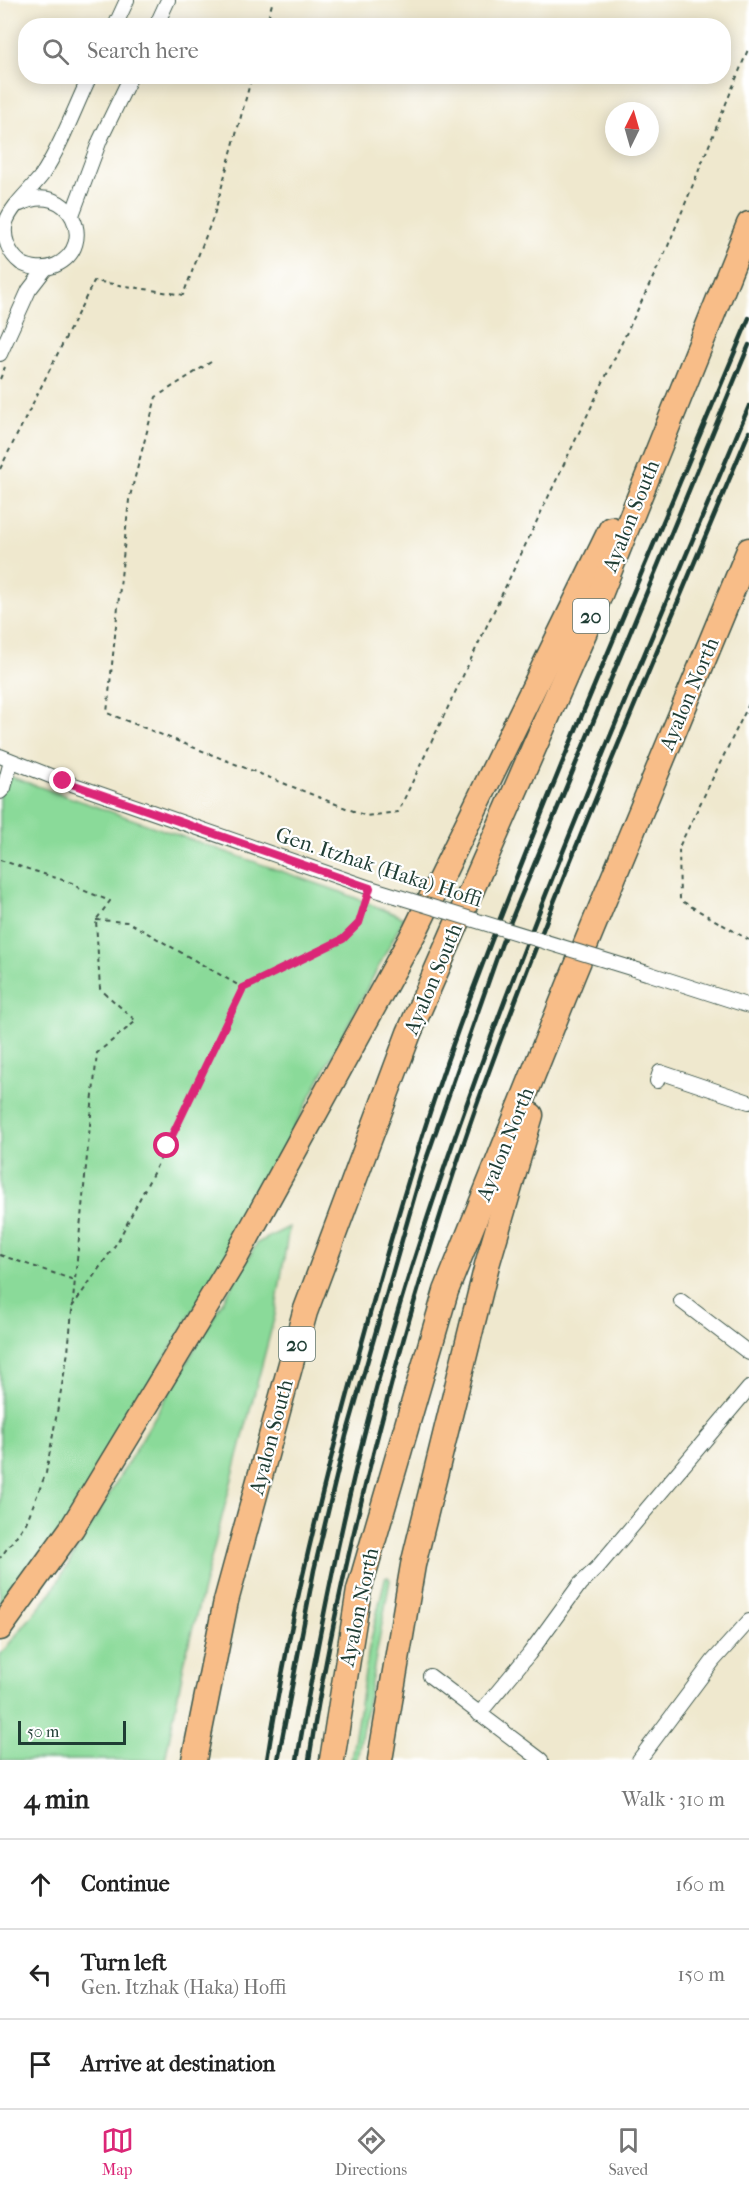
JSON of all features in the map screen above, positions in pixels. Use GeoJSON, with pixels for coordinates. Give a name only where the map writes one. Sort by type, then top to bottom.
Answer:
{"type":"FeatureCollection","features":[{"type":"Feature","properties":{"kind":"highway","name":"Ayalon South"},"geometry":{"type":"LineString","coordinates":[[194,1760],[226,1601],[305,1312],[410,1033],[589,622],[749,224]]}},
{"type":"Feature","properties":{"kind":"highway"},"geometry":{"type":"LineString","coordinates":[[0,1628],[72,1528],[235,1259],[410,941],[699,346]]}},
{"type":"Feature","properties":{"kind":"highway","name":"Ayalon North"},"geometry":{"type":"LineString","coordinates":[[332,1760],[358,1590],[446,1291],[573,975],[749,550]]}},
{"type":"Feature","properties":{"kind":"highway"},"geometry":{"type":"LineString","coordinates":[[380,1760],[413,1565],[487,1265],[573,975]]}},
{"type":"Feature","properties":{"kind":"street"},"geometry":{"type":"LineString","coordinates":[[119,18],[127,0]]}},
{"type":"Feature","properties":{"kind":"street"},"geometry":{"type":"LineString","coordinates":[[160,18],[168,0]]}},
{"type":"Feature","properties":{"kind":"street"},"geometry":{"type":"LineString","coordinates":[[20,204],[43,173],[86,84]]}},
{"type":"Feature","properties":{"kind":"street"},"geometry":{"type":"LineString","coordinates":[[72,214],[100,140],[127,84]]}},
{"type":"Feature","properties":{"kind":"street"},"geometry":{"type":"LineString","coordinates":[[36,198],[54,200],[72,214],[76,225],[74,245],[63,261],[46,268],[34,268],[13,256],[5,235],[4,215],[20,204],[36,198]]}},
{"type":"Feature","properties":{"kind":"street"},"geometry":{"type":"LineString","coordinates":[[0,252],[5,235]]}},
{"type":"Feature","properties":{"kind":"street"},"geometry":{"type":"LineString","coordinates":[[0,354],[29,290],[46,268]]}},
{"type":"Feature","properties":{"kind":"street"},"geometry":{"type":"LineString","coordinates":[[0,792],[4,788],[6,758]]}},
{"type":"Feature","properties":{"kind":"street","name":"Gen. Itzhak (Haka) Hoffi"},"geometry":{"type":"LineString","coordinates":[[6,758],[63,781],[370,888],[749,1006]]}},
{"type":"Feature","properties":{"kind":"street"},"geometry":{"type":"LineString","coordinates":[[657,1081],[660,1072],[749,1102]]}},
{"type":"Feature","properties":{"kind":"street"},"geometry":{"type":"LineString","coordinates":[[681,1301],[749,1353]]}},
{"type":"Feature","properties":{"kind":"street"},"geometry":{"type":"LineString","coordinates":[[479,1714],[529,1654],[580,1584],[597,1568],[749,1388]]}},
{"type":"Feature","properties":{"kind":"street"},"geometry":{"type":"LineString","coordinates":[[639,1760],[713,1661],[749,1621]]}},
{"type":"Feature","properties":{"kind":"street"},"geometry":{"type":"LineString","coordinates":[[430,1676],[541,1760]]}},
{"type":"Feature","properties":{"kind":"path"},"geometry":{"type":"LineString","coordinates":[[268,18],[273,0]]}},
{"type":"Feature","properties":{"kind":"path"},"geometry":{"type":"LineString","coordinates":[[211,362],[156,397],[129,500],[107,713],[366,816],[398,812],[668,246],[749,47]]}},
{"type":"Feature","properties":{"kind":"path"},"geometry":{"type":"LineString","coordinates":[[0,469],[94,281],[183,295],[214,215],[250,84]]}},
{"type":"Feature","properties":{"kind":"path"},"geometry":{"type":"LineString","coordinates":[[749,704],[679,847],[680,900],[749,940]]}},
{"type":"Feature","properties":{"kind":"path"},"geometry":{"type":"LineString","coordinates":[[0,860],[72,883],[80,890],[110,901],[96,920],[100,989],[136,1021],[97,1053],[68,1352],[46,1473],[26,1523],[0,1558]]}},
{"type":"Feature","properties":{"kind":"path"},"geometry":{"type":"LineString","coordinates":[[72,1306],[117,1241],[167,1146],[243,988],[343,939],[359,923],[370,888]]}},
{"type":"Feature","properties":{"kind":"path"},"geometry":{"type":"LineString","coordinates":[[96,920],[128,922],[243,988]]}},
{"type":"Feature","properties":{"kind":"path"},"geometry":{"type":"LineString","coordinates":[[0,1255],[75,1281]]}},
{"type":"Feature","properties":{"kind":"green space"},"geometry":{"type":"Polygon","coordinates":[[[0,773],[341,892],[404,918],[240,1231],[65,1528],[0,1613],[0,773]]]}},
{"type":"Feature","properties":{"kind":"green space"},"geometry":{"type":"Polygon","coordinates":[[[289,1227],[275,1315],[186,1654],[165,1760],[0,1760],[0,1655],[53,1590],[257,1243],[289,1227]]]}},
{"type":"Feature","properties":{"kind":"green space"},"geometry":{"type":"Polygon","coordinates":[[[388,1577],[390,1580],[357,1760],[351,1760],[369,1648],[385,1578],[388,1577]]]}},
{"type":"Feature","properties":{"kind":"railway"},"geometry":{"type":"LineString","coordinates":[[267,1760],[295,1610],[330,1462],[392,1237],[444,1069],[528,848],[749,318]]}},
{"type":"Feature","properties":{"kind":"railway"},"geometry":{"type":"LineString","coordinates":[[278,1760],[314,1570],[346,1436],[420,1177],[503,940],[749,345]]}},
{"type":"Feature","properties":{"kind":"railway"},"geometry":{"type":"LineString","coordinates":[[297,1760],[320,1633],[362,1443],[396,1318],[451,1148],[530,934],[749,406]]}},
{"type":"Feature","properties":{"kind":"railway"},"geometry":{"type":"LineString","coordinates":[[309,1760],[328,1652],[363,1492],[405,1334],[462,1147],[546,921],[749,432]]}},
{"type":"Feature","properties":{"kind":"route"},"geometry":{"type":"LineString","coordinates":[[63,781],[370,888],[359,923],[343,939],[243,988],[167,1146]]}}]}
